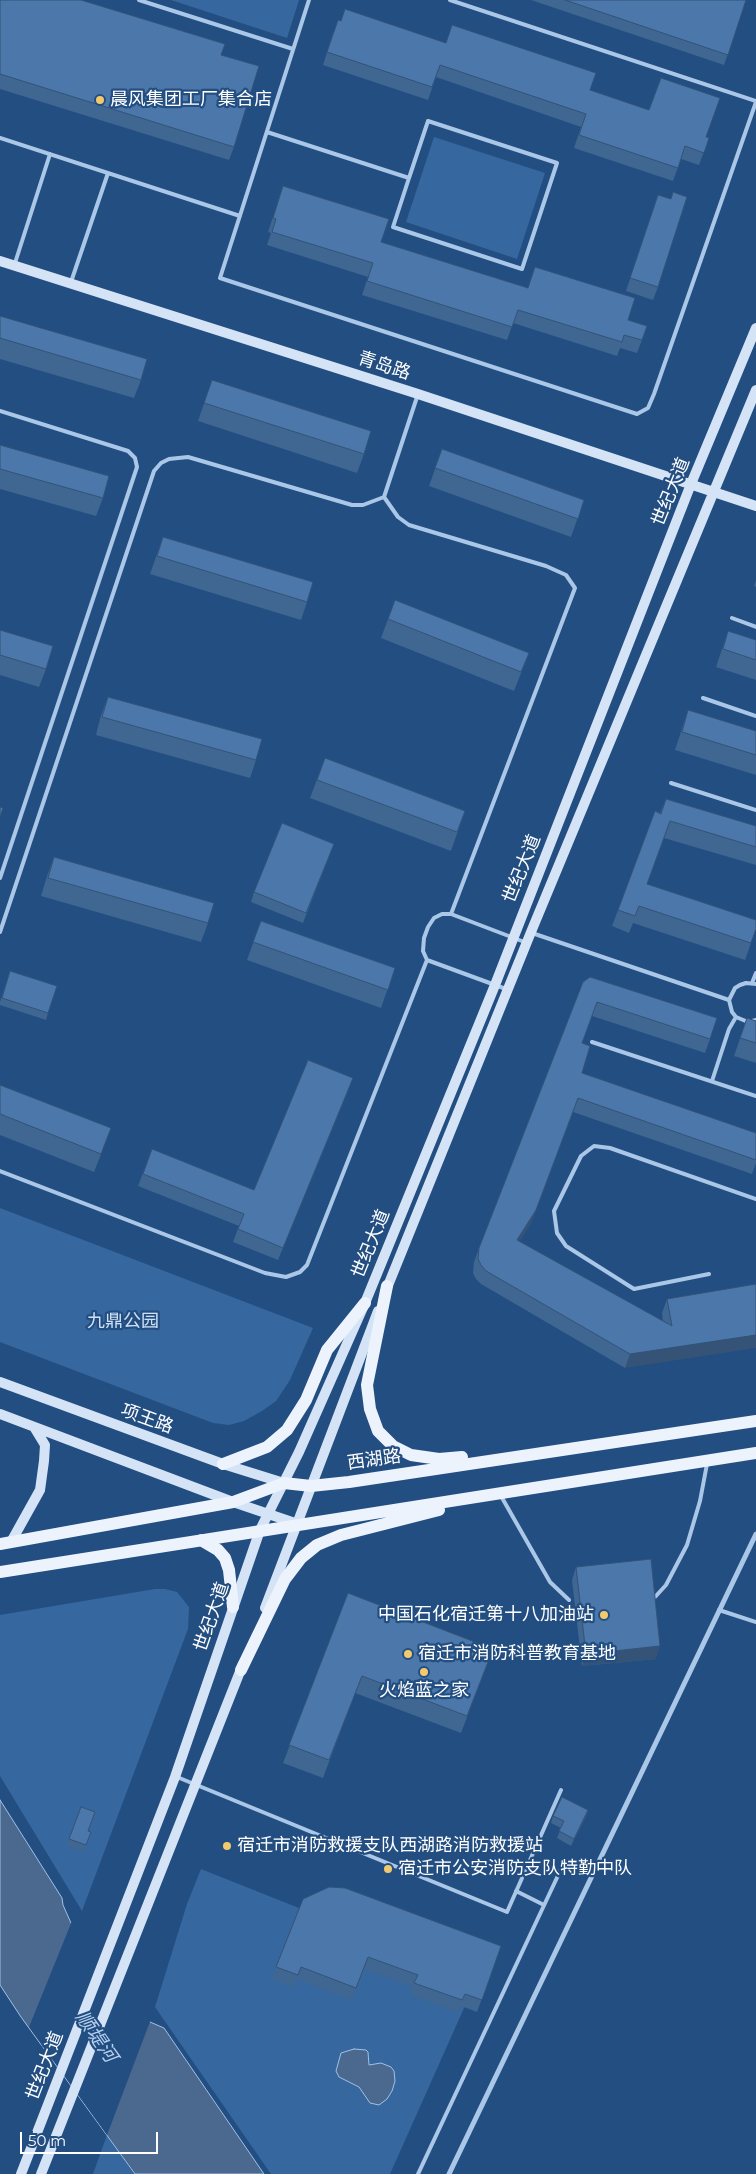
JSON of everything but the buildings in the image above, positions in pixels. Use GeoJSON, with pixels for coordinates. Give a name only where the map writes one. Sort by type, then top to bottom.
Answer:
{"type":"FeatureCollection","features":[{"type":"Feature","properties":{"kind":"main road"},"geometry":{"type":"LineString","coordinates":[[387,1286],[367,1385],[370,1409],[381,1434],[393,1446],[411,1455],[439,1459],[552,1451]]}},
{"type":"Feature","properties":{"kind":"main road"},"geometry":{"type":"LineString","coordinates":[[223,1464],[267,1448],[287,1430],[306,1400],[327,1350],[365,1303]]}},
{"type":"Feature","properties":{"kind":"main road","name":"西湖路"},"geometry":{"type":"LineString","coordinates":[[5,1543],[233,1502],[284,1483],[311,1486],[756,1421]]}},
{"type":"Feature","properties":{"kind":"main road"},"geometry":{"type":"LineString","coordinates":[[0,1572],[756,1453]]}},
{"type":"Feature","properties":{"kind":"main road"},"geometry":{"type":"LineString","coordinates":[[241,1670],[285,1579],[301,1558],[317,1545],[340,1535],[380,1524],[543,1486]]}},
{"type":"Feature","properties":{"kind":"main road"},"geometry":{"type":"LineString","coordinates":[[202,1540],[218,1550],[225,1558],[229,1570],[233,1606]]}},
{"type":"Feature","properties":{"kind":"street","name":"青岛路"},"geometry":{"type":"LineString","coordinates":[[0,261],[418,394],[756,506]]}},
{"type":"Feature","properties":{"kind":"street","name":"世纪大道"},"geometry":{"type":"LineString","coordinates":[[21,2174],[175,1776],[260,1530],[284,1483],[365,1303],[495,985],[692,484],[756,328]]}},
{"type":"Feature","properties":{"kind":"street","name":"世纪大道"},"geometry":{"type":"LineString","coordinates":[[41,2174],[196,1786],[298,1524],[387,1286],[530,932],[756,390]]}},
{"type":"Feature","properties":{"kind":"street","name":"项王路"},"geometry":{"type":"LineString","coordinates":[[0,1382],[223,1464],[284,1483]]}},
{"type":"Feature","properties":{"kind":"street"},"geometry":{"type":"LineString","coordinates":[[0,1414],[233,1502],[298,1524]]}},
{"type":"Feature","properties":{"kind":"street"},"geometry":{"type":"LineString","coordinates":[[5,1543],[40,1490],[45,1445],[34,1427]]}},
{"type":"Feature","properties":{"kind":"street"},"geometry":{"type":"LineString","coordinates":[[449,2174],[756,1534]]}},
{"type":"Feature","properties":{"kind":"lane"},"geometry":{"type":"LineString","coordinates":[[139,0],[293,49]]}},
{"type":"Feature","properties":{"kind":"lane"},"geometry":{"type":"LineString","coordinates":[[309,0],[220,278],[637,414],[648,408],[654,394],[756,102],[450,0]]}},
{"type":"Feature","properties":{"kind":"lane"},"geometry":{"type":"LineString","coordinates":[[428,121],[557,163],[522,270],[393,227],[409,178],[428,121]]}},
{"type":"Feature","properties":{"kind":"lane"},"geometry":{"type":"LineString","coordinates":[[267,132],[409,178]]}},
{"type":"Feature","properties":{"kind":"lane"},"geometry":{"type":"LineString","coordinates":[[0,138],[240,216]]}},
{"type":"Feature","properties":{"kind":"lane"},"geometry":{"type":"LineString","coordinates":[[14,266],[50,154]]}},
{"type":"Feature","properties":{"kind":"lane"},"geometry":{"type":"LineString","coordinates":[[71,284],[108,173]]}},
{"type":"Feature","properties":{"kind":"lane"},"geometry":{"type":"LineString","coordinates":[[384,497],[418,394]]}},
{"type":"Feature","properties":{"kind":"lane"},"geometry":{"type":"LineString","coordinates":[[0,411],[128,451],[136,458],[137,468],[0,878]]}},
{"type":"Feature","properties":{"kind":"lane"},"geometry":{"type":"LineString","coordinates":[[0,932],[154,471],[169,459],[188,456],[352,506],[363,505],[384,497]]}},
{"type":"Feature","properties":{"kind":"lane"},"geometry":{"type":"LineString","coordinates":[[384,497],[398,518],[409,525],[546,566],[566,574],[575,588],[451,914]]}},
{"type":"Feature","properties":{"kind":"lane"},"geometry":{"type":"LineString","coordinates":[[732,618],[756,626]]}},
{"type":"Feature","properties":{"kind":"lane"},"geometry":{"type":"LineString","coordinates":[[702,698],[756,716]]}},
{"type":"Feature","properties":{"kind":"lane"},"geometry":{"type":"LineString","coordinates":[[671,782],[756,810]]}},
{"type":"Feature","properties":{"kind":"lane"},"geometry":{"type":"LineString","coordinates":[[0,1171],[265,1273],[286,1277],[300,1272],[307,1265],[427,960],[424,951],[424,938],[434,918],[442,914],[451,914],[527,943]]}},
{"type":"Feature","properties":{"kind":"lane"},"geometry":{"type":"LineString","coordinates":[[530,932],[729,1000]]}},
{"type":"Feature","properties":{"kind":"lane"},"geometry":{"type":"LineString","coordinates":[[427,960],[508,990]]}},
{"type":"Feature","properties":{"kind":"lane"},"geometry":{"type":"LineString","coordinates":[[756,973],[754,984],[746,983],[735,988],[729,1000],[732,1012],[736,1017],[748,1022],[756,1020]]}},
{"type":"Feature","properties":{"kind":"lane"},"geometry":{"type":"LineString","coordinates":[[712,1081],[729,1029],[736,1017]]}},
{"type":"Feature","properties":{"kind":"lane"},"geometry":{"type":"LineString","coordinates":[[592,1042],[756,1096]]}},
{"type":"Feature","properties":{"kind":"lane"},"geometry":{"type":"LineString","coordinates":[[709,1274],[634,1289],[566,1246],[557,1233],[554,1211],[581,1156],[594,1146],[610,1148],[756,1199]]}},
{"type":"Feature","properties":{"kind":"lane"},"geometry":{"type":"LineString","coordinates":[[655,1597],[666,1586],[686,1545],[700,1501],[708,1461]]}},
{"type":"Feature","properties":{"kind":"lane"},"geometry":{"type":"LineString","coordinates":[[501,1496],[550,1582],[569,1600]]}},
{"type":"Feature","properties":{"kind":"lane"},"geometry":{"type":"LineString","coordinates":[[720,1610],[756,1622]]}},
{"type":"Feature","properties":{"kind":"lane"},"geometry":{"type":"LineString","coordinates":[[175,1776],[507,1912],[560,1790]]}},
{"type":"Feature","properties":{"kind":"lane"},"geometry":{"type":"LineString","coordinates":[[418,2174],[562,1867]]}},
{"type":"Feature","properties":{"kind":"lane"},"geometry":{"type":"LineString","coordinates":[[516,1891],[544,1905]]}},
{"type":"Feature","properties":{"kind":"green space"},"geometry":{"type":"Polygon","coordinates":[[[171,0],[299,0],[287,38],[171,0]]]}},
{"type":"Feature","properties":{"kind":"green space"},"geometry":{"type":"Polygon","coordinates":[[[434,137],[545,173],[517,259],[406,222],[434,137]]]}},
{"type":"Feature","properties":{"kind":"green space","name":"九鼎公园"},"geometry":{"type":"Polygon","coordinates":[[[0,1208],[313,1328],[290,1380],[276,1401],[262,1411],[244,1421],[229,1425],[213,1423],[0,1342],[0,1208]]]}},
{"type":"Feature","properties":{"kind":"green space"},"geometry":{"type":"Polygon","coordinates":[[[155,1589],[177,1592],[189,1607],[188,1629],[82,1911],[0,1776],[0,1615],[155,1589]]]}},
{"type":"Feature","properties":{"kind":"green space"},"geometry":{"type":"Polygon","coordinates":[[[201,1869],[477,1979],[390,2174],[271,2174],[155,2007],[187,1904],[201,1869]]]}},
{"type":"Feature","properties":{"kind":"green space"},"geometry":{"type":"Polygon","coordinates":[[[107,2135],[134,2174],[93,2174],[107,2135]]]}},
{"type":"Feature","properties":{"kind":"water","name":"顺堤河"},"geometry":{"type":"Polygon","coordinates":[[[0,1800],[62,1898],[71,1923],[150,2022],[164,2028],[264,2174],[135,2174],[21,2017],[0,1985],[0,1800]]]}},
{"type":"Feature","properties":{"kind":"water"},"geometry":{"type":"Polygon","coordinates":[[[354,2049],[366,2050],[368,2052],[369,2065],[381,2063],[391,2067],[394,2071],[395,2081],[392,2091],[387,2099],[379,2105],[370,2103],[359,2087],[339,2077],[336,2071],[341,2053],[354,2049]]]}},
{"type":"Feature","properties":{"kind":"pier"},"geometry":{"type":"Polygon","coordinates":[[[72,1921],[151,2019],[107,2135],[29,2027],[72,1921]]]}},
{"type":"Feature","properties":{"kind":"place","name":"晨风集团工厂集合店"},"geometry":{"type":"Point","coordinates":[100,100]}},
{"type":"Feature","properties":{"kind":"place","name":"中国石化宿迁第十八加油站"},"geometry":{"type":"Point","coordinates":[604,1615]}},
{"type":"Feature","properties":{"kind":"place","name":"宿迁市消防科普教育基地"},"geometry":{"type":"Point","coordinates":[408,1654]}},
{"type":"Feature","properties":{"kind":"place","name":"火焰蓝之家"},"geometry":{"type":"Point","coordinates":[424,1672]}},
{"type":"Feature","properties":{"kind":"place","name":"宿迁市消防救援支队西湖路消防救援站"},"geometry":{"type":"Point","coordinates":[227,1846]}},
{"type":"Feature","properties":{"kind":"place","name":"宿迁市公安消防支队特勤中队"},"geometry":{"type":"Point","coordinates":[388,1869]}}]}
